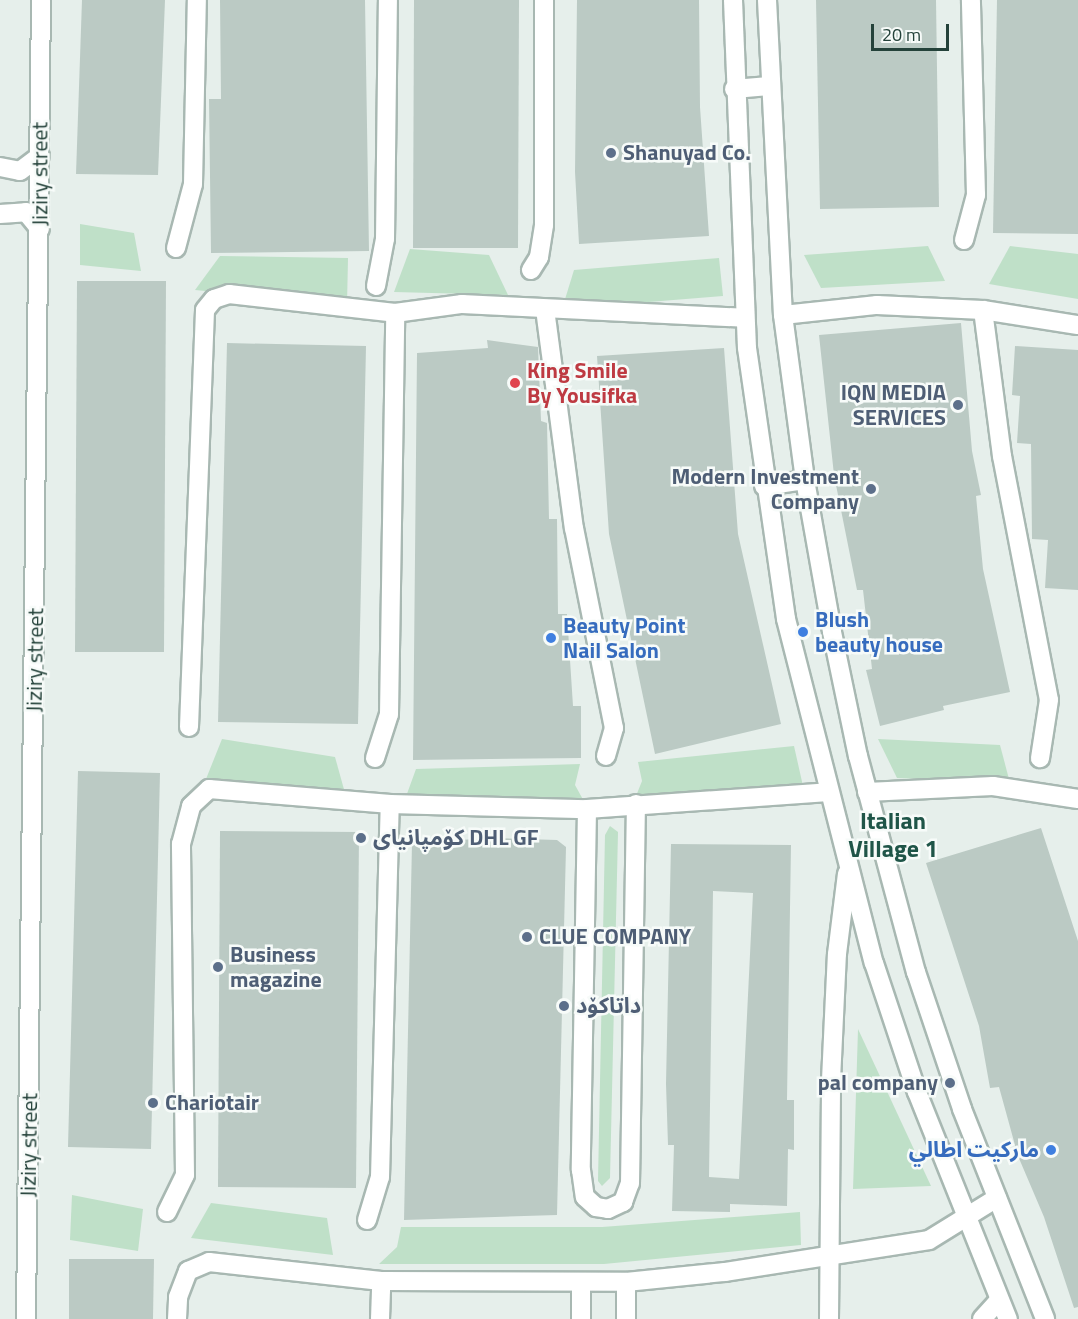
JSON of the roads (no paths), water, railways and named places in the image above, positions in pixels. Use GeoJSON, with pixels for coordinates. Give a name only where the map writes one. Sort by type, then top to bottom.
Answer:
{"type":"FeatureCollection","features":[{"type":"Feature","properties":{"kind":"street","name":"Jiziry street"},"geometry":{"type":"LineString","coordinates":[[26,1319],[41,0]]}},
{"type":"Feature","properties":{"kind":"street"},"geometry":{"type":"LineString","coordinates":[[176,248],[194,184],[197,0]]}},
{"type":"Feature","properties":{"kind":"street"},"geometry":{"type":"LineString","coordinates":[[376,286],[385,239],[388,0]]}},
{"type":"Feature","properties":{"kind":"street"},"geometry":{"type":"LineString","coordinates":[[531,270],[539,257],[544,225],[544,0]]}},
{"type":"Feature","properties":{"kind":"street"},"geometry":{"type":"LineString","coordinates":[[733,0],[734,89],[746,318],[764,486],[786,619],[828,792],[874,963],[965,1219],[1008,1319]]}},
{"type":"Feature","properties":{"kind":"street"},"geometry":{"type":"LineString","coordinates":[[767,0],[769,86],[783,315],[805,480],[867,792],[916,972],[997,1198],[1046,1319]]}},
{"type":"Feature","properties":{"kind":"street"},"geometry":{"type":"LineString","coordinates":[[964,240],[976,195],[971,0]]}},
{"type":"Feature","properties":{"kind":"street"},"geometry":{"type":"LineString","coordinates":[[734,89],[769,86]]}},
{"type":"Feature","properties":{"kind":"street"},"geometry":{"type":"LineString","coordinates":[[0,167],[20,171],[40,156]]}},
{"type":"Feature","properties":{"kind":"street"},"geometry":{"type":"LineString","coordinates":[[0,214],[26,212],[40,229]]}},
{"type":"Feature","properties":{"kind":"street"},"geometry":{"type":"LineString","coordinates":[[189,727],[205,310],[214,299],[229,294],[395,313],[462,304],[746,318]]}},
{"type":"Feature","properties":{"kind":"street"},"geometry":{"type":"LineString","coordinates":[[783,315],[877,305],[983,310],[1078,325]]}},
{"type":"Feature","properties":{"kind":"street"},"geometry":{"type":"LineString","coordinates":[[545,309],[574,528],[614,728],[606,756]]}},
{"type":"Feature","properties":{"kind":"street"},"geometry":{"type":"LineString","coordinates":[[983,310],[1002,456],[1049,700],[1040,758]]}},
{"type":"Feature","properties":{"kind":"street"},"geometry":{"type":"LineString","coordinates":[[375,758],[389,714],[395,313]]}},
{"type":"Feature","properties":{"kind":"street"},"geometry":{"type":"LineString","coordinates":[[764,486],[805,480]]}},
{"type":"Feature","properties":{"kind":"street"},"geometry":{"type":"LineString","coordinates":[[867,792],[993,786],[1078,799]]}},
{"type":"Feature","properties":{"kind":"street"},"geometry":{"type":"LineString","coordinates":[[167,1212],[185,1175],[181,844],[191,806],[209,789],[390,804],[587,809],[828,792]]}},
{"type":"Feature","properties":{"kind":"street"},"geometry":{"type":"LineString","coordinates":[[367,1220],[380,1177],[390,804]]}},
{"type":"Feature","properties":{"kind":"street"},"geometry":{"type":"LineString","coordinates":[[587,809],[581,1170],[585,1197],[596,1207],[608,1209],[623,1202],[630,1183],[636,804]]}},
{"type":"Feature","properties":{"kind":"street"},"geometry":{"type":"LineString","coordinates":[[829,1319],[831,1080],[837,954],[848,863]]}},
{"type":"Feature","properties":{"kind":"street"},"geometry":{"type":"LineString","coordinates":[[177,1319],[178,1297],[188,1271],[209,1262],[381,1281],[581,1284],[626,1282],[929,1240],[997,1198]]}},
{"type":"Feature","properties":{"kind":"street"},"geometry":{"type":"LineString","coordinates":[[380,1319],[381,1281]]}},
{"type":"Feature","properties":{"kind":"street"},"geometry":{"type":"LineString","coordinates":[[626,1282],[626,1319]]}},
{"type":"Feature","properties":{"kind":"street"},"geometry":{"type":"LineString","coordinates":[[581,1284],[581,1319]]}},
{"type":"Feature","properties":{"kind":"street"},"geometry":{"type":"LineString","coordinates":[[982,1319],[999,1300]]}},
{"type":"Feature","properties":{"kind":"place","name":"Shanuyad Co."},"geometry":{"type":"Point","coordinates":[611,153]}},
{"type":"Feature","properties":{"kind":"place","name":"King Smile By Yousifka"},"geometry":{"type":"Point","coordinates":[515,383]}},
{"type":"Feature","properties":{"kind":"place","name":"IQN MEDIA SERVICES"},"geometry":{"type":"Point","coordinates":[958,405]}},
{"type":"Feature","properties":{"kind":"place","name":"Modern Investment Company"},"geometry":{"type":"Point","coordinates":[871,489]}},
{"type":"Feature","properties":{"kind":"place","name":"Blush beauty house"},"geometry":{"type":"Point","coordinates":[803,632]}},
{"type":"Feature","properties":{"kind":"place","name":"Beauty Point Nail Salon"},"geometry":{"type":"Point","coordinates":[551,638]}},
{"type":"Feature","properties":{"kind":"place","name":"کۆمپانیای DHL GF"},"geometry":{"type":"Point","coordinates":[361,838]}},
{"type":"Feature","properties":{"kind":"place","name":"CLUE COMPANY"},"geometry":{"type":"Point","coordinates":[527,937]}},
{"type":"Feature","properties":{"kind":"place","name":"Business magazine"},"geometry":{"type":"Point","coordinates":[218,967]}},
{"type":"Feature","properties":{"kind":"place","name":"داتاکۆد"},"geometry":{"type":"Point","coordinates":[564,1006]}},
{"type":"Feature","properties":{"kind":"place","name":"pal company"},"geometry":{"type":"Point","coordinates":[950,1083]}},
{"type":"Feature","properties":{"kind":"place","name":"Chariotair"},"geometry":{"type":"Point","coordinates":[153,1103]}},
{"type":"Feature","properties":{"kind":"place","name":"ماركيت اطالي"},"geometry":{"type":"Point","coordinates":[1051,1150]}},
{"type":"Feature","properties":{"kind":"district","name":"Italian Village 1"},"geometry":{"type":"Point","coordinates":[893,835]}}]}
